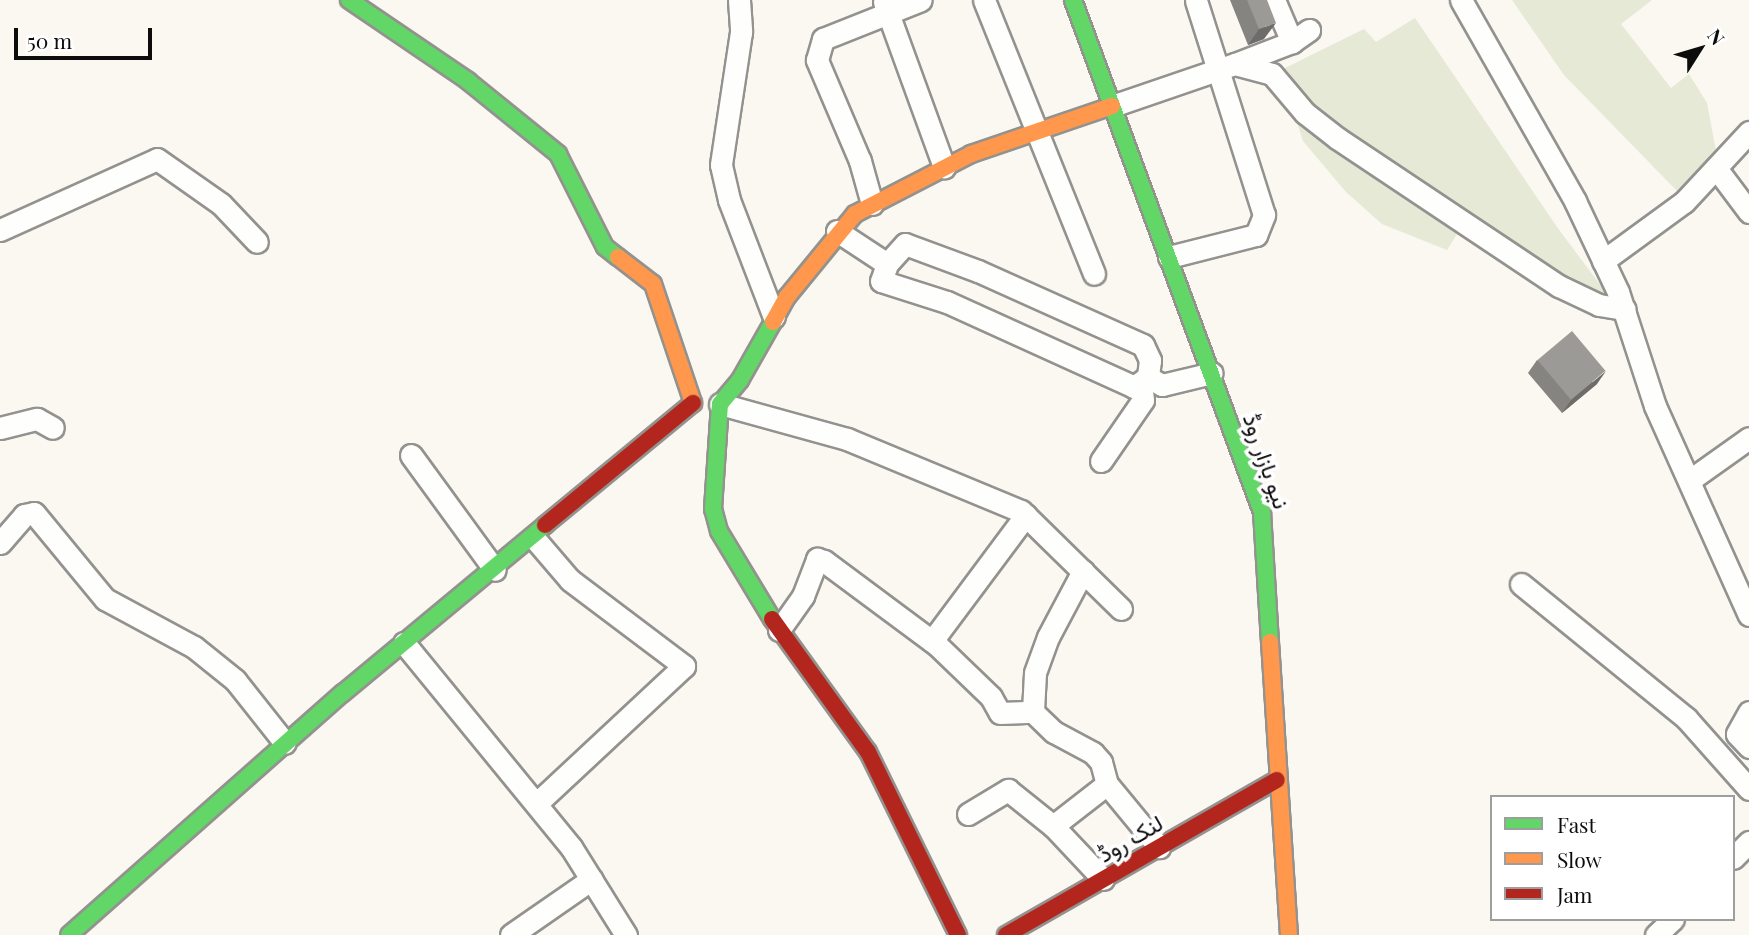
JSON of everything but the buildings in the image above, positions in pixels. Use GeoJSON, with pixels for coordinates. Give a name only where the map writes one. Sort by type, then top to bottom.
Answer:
{"type":"FeatureCollection","features":[{"type":"Feature","properties":{"kind":"main road"},"geometry":{"type":"LineString","coordinates":[[349,0],[468,80],[558,154],[605,247],[653,284],[693,403]]}},
{"type":"Feature","properties":{"kind":"main road","name":"نیو بازار روڈ"},"geometry":{"type":"LineString","coordinates":[[1073,0],[1262,512],[1277,780],[1289,935]]}},
{"type":"Feature","properties":{"kind":"main road"},"geometry":{"type":"LineString","coordinates":[[958,935],[868,752],[779,630],[719,531],[713,509],[720,404],[740,380],[774,317],[838,231],[872,204],[944,167],[1112,106]]}},
{"type":"Feature","properties":{"kind":"main road"},"geometry":{"type":"LineString","coordinates":[[69,935],[99,913],[146,865],[285,743],[693,403],[720,404]]}},
{"type":"Feature","properties":{"kind":"main road","name":"لنک روڈ"},"geometry":{"type":"LineString","coordinates":[[1006,935],[1277,780]]}},
{"type":"Feature","properties":{"kind":"street"},"geometry":{"type":"LineString","coordinates":[[739,0],[741,32],[721,165],[729,200],[774,317]]}},
{"type":"Feature","properties":{"kind":"street"},"geometry":{"type":"LineString","coordinates":[[872,204],[860,161],[817,60],[823,39],[886,7],[921,0]]}},
{"type":"Feature","properties":{"kind":"street"},"geometry":{"type":"LineString","coordinates":[[984,0],[1034,134],[1094,274]]}},
{"type":"Feature","properties":{"kind":"street"},"geometry":{"type":"LineString","coordinates":[[1169,257],[1256,235],[1264,215],[1259,189],[1233,126],[1227,66],[1196,0]]}},
{"type":"Feature","properties":{"kind":"street"},"geometry":{"type":"LineString","coordinates":[[1112,106],[1227,66],[1300,36],[1274,0]]}},
{"type":"Feature","properties":{"kind":"street"},"geometry":{"type":"LineString","coordinates":[[1461,0],[1575,201],[1625,309],[1655,406],[1749,615]]}},
{"type":"Feature","properties":{"kind":"street"},"geometry":{"type":"LineString","coordinates":[[886,7],[944,167]]}},
{"type":"Feature","properties":{"kind":"street"},"geometry":{"type":"LineString","coordinates":[[1227,66],[1272,74],[1305,113],[1364,158],[1559,286],[1599,305],[1625,309]]}},
{"type":"Feature","properties":{"kind":"street"},"geometry":{"type":"LineString","coordinates":[[1603,261],[1684,202],[1749,132]]}},
{"type":"Feature","properties":{"kind":"street"},"geometry":{"type":"LineString","coordinates":[[0,230],[157,159],[221,204],[257,242]]}},
{"type":"Feature","properties":{"kind":"street"},"geometry":{"type":"LineString","coordinates":[[1716,168],[1749,212]]}},
{"type":"Feature","properties":{"kind":"street"},"geometry":{"type":"LineString","coordinates":[[838,231],[887,264]]}},
{"type":"Feature","properties":{"kind":"street"},"geometry":{"type":"LineString","coordinates":[[1101,461],[1143,400],[1141,382],[1150,360],[1143,345],[978,271],[905,244],[887,264],[881,281],[947,302],[1141,382],[1162,385],[1212,373]]}},
{"type":"Feature","properties":{"kind":"street"},"geometry":{"type":"LineString","coordinates":[[720,404],[847,439],[1026,515],[1121,609]]}},
{"type":"Feature","properties":{"kind":"street"},"geometry":{"type":"LineString","coordinates":[[0,428],[37,419],[53,428]]}},
{"type":"Feature","properties":{"kind":"street"},"geometry":{"type":"LineString","coordinates":[[1690,480],[1749,438]]}},
{"type":"Feature","properties":{"kind":"street"},"geometry":{"type":"LineString","coordinates":[[411,455],[495,570]]}},
{"type":"Feature","properties":{"kind":"street"},"geometry":{"type":"LineString","coordinates":[[0,543],[24,515],[34,513],[105,598],[204,655],[254,701],[285,743]]}},
{"type":"Feature","properties":{"kind":"street"},"geometry":{"type":"LineString","coordinates":[[932,641],[1026,515]]}},
{"type":"Feature","properties":{"kind":"street"},"geometry":{"type":"LineString","coordinates":[[534,538],[570,580],[684,666],[536,804]]}},
{"type":"Feature","properties":{"kind":"street"},"geometry":{"type":"LineString","coordinates":[[779,630],[803,596],[817,559],[843,571],[932,641],[991,697],[1000,713],[1033,712],[1054,732],[1093,752],[1104,769],[1107,784],[1160,847]]}},
{"type":"Feature","properties":{"kind":"street"},"geometry":{"type":"LineString","coordinates":[[1033,712],[1035,673],[1048,637],[1083,571]]}},
{"type":"Feature","properties":{"kind":"street"},"geometry":{"type":"LineString","coordinates":[[1521,584],[1686,718],[1749,789]]}},
{"type":"Feature","properties":{"kind":"street"},"geometry":{"type":"LineString","coordinates":[[404,643],[536,804],[593,879],[626,935]]}},
{"type":"Feature","properties":{"kind":"street"},"geometry":{"type":"LineString","coordinates":[[1749,712],[1737,734],[1749,747]]}},
{"type":"Feature","properties":{"kind":"street"},"geometry":{"type":"LineString","coordinates":[[1054,826],[1107,784]]}},
{"type":"Feature","properties":{"kind":"street"},"geometry":{"type":"LineString","coordinates":[[968,814],[1008,790],[1054,826],[1103,879]]}},
{"type":"Feature","properties":{"kind":"street"},"geometry":{"type":"LineString","coordinates":[[1735,856],[1749,842]]}},
{"type":"Feature","properties":{"kind":"street"},"geometry":{"type":"LineString","coordinates":[[511,935],[593,879]]}},
{"type":"Feature","properties":{"kind":"street"},"geometry":{"type":"LineString","coordinates":[[1656,935],[1671,921]]}},
{"type":"Feature","properties":{"kind":"green space"},"geometry":{"type":"Polygon","coordinates":[[[1512,0],[1652,0],[1621,24],[1671,88],[1689,74],[1707,103],[1716,151],[1678,192],[1564,75],[1512,0]]]}},
{"type":"Feature","properties":{"kind":"green space"},"geometry":{"type":"Polygon","coordinates":[[[1415,18],[1557,227],[1607,294],[1597,299],[1465,217],[1312,107],[1281,70],[1364,29],[1376,42],[1415,18]]]}},
{"type":"Feature","properties":{"kind":"green space"},"geometry":{"type":"Polygon","coordinates":[[[1294,113],[1312,133],[1462,226],[1447,250],[1382,224],[1346,192],[1303,141],[1294,113]]]}},
{"type":"Feature","properties":{"kind":"traffic: fast"},"geometry":{"type":"LineString","coordinates":[[349,0],[468,81],[558,154],[605,247],[618,257]]}},
{"type":"Feature","properties":{"kind":"traffic: fast"},"geometry":{"type":"LineString","coordinates":[[1073,0],[1262,512],[1270,642]]}},
{"type":"Feature","properties":{"kind":"traffic: fast"},"geometry":{"type":"LineString","coordinates":[[772,619],[719,531],[713,509],[720,404],[740,380],[773,322]]}},
{"type":"Feature","properties":{"kind":"traffic: fast"},"geometry":{"type":"LineString","coordinates":[[69,935],[343,693],[545,525]]}},
{"type":"Feature","properties":{"kind":"traffic: slow"},"geometry":{"type":"LineString","coordinates":[[773,322],[787,297],[855,214],[971,154],[1112,106]]}},
{"type":"Feature","properties":{"kind":"traffic: slow"},"geometry":{"type":"LineString","coordinates":[[618,257],[653,284],[693,403]]}},
{"type":"Feature","properties":{"kind":"traffic: slow"},"geometry":{"type":"LineString","coordinates":[[1270,642],[1289,935]]}},
{"type":"Feature","properties":{"kind":"traffic: jam"},"geometry":{"type":"LineString","coordinates":[[545,525],[693,403]]}},
{"type":"Feature","properties":{"kind":"traffic: jam"},"geometry":{"type":"LineString","coordinates":[[772,619],[868,752],[958,935]]}},
{"type":"Feature","properties":{"kind":"traffic: jam"},"geometry":{"type":"LineString","coordinates":[[1006,935],[1277,780]]}}]}
